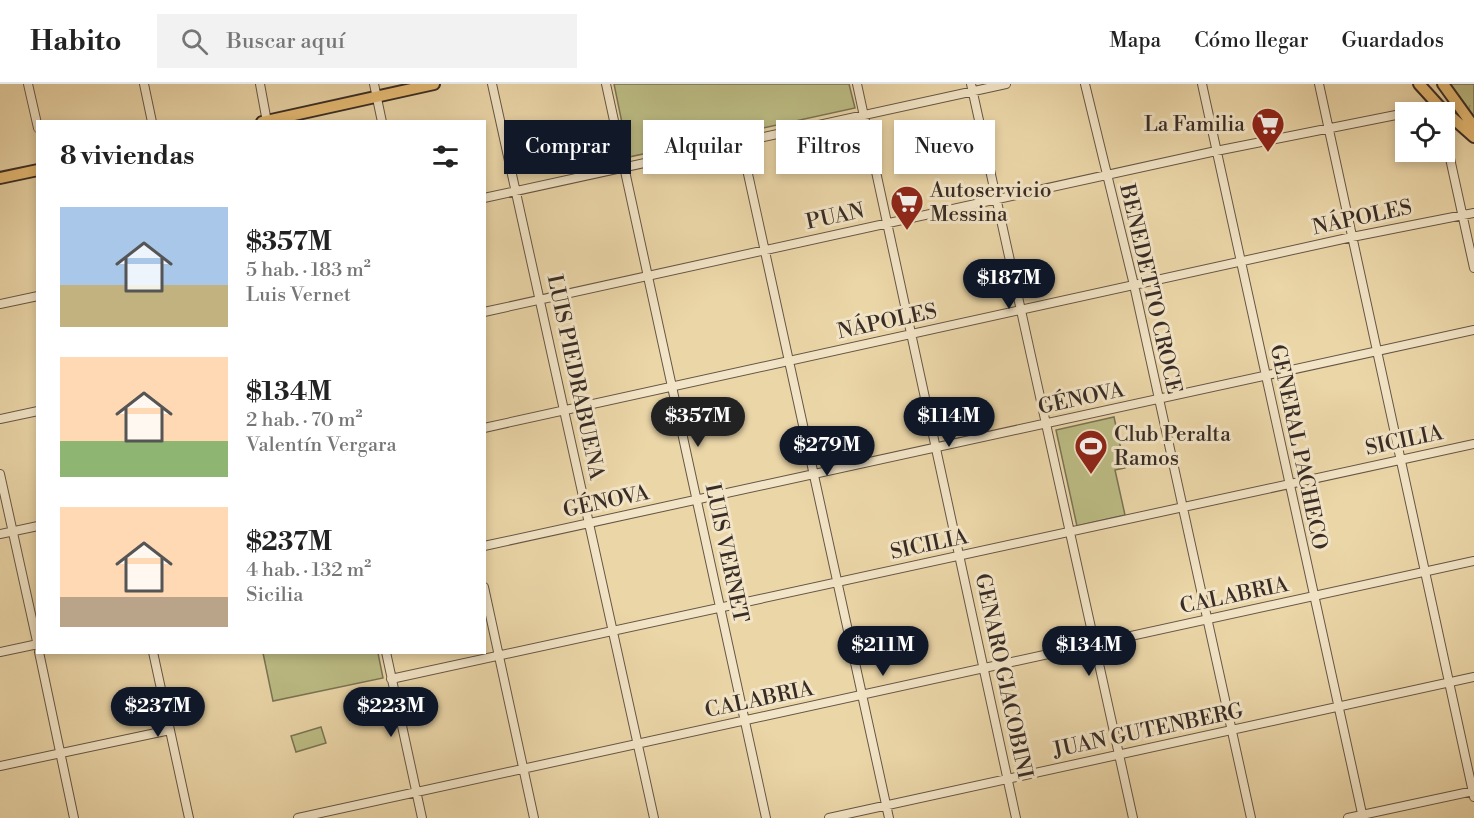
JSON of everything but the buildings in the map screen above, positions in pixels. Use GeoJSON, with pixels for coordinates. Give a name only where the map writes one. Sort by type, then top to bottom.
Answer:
{"type":"FeatureCollection","features":[{"type":"Feature","properties":{"kind":"main road"},"geometry":{"type":"LineString","coordinates":[[270,120],[434,84]]}},
{"type":"Feature","properties":{"kind":"main road"},"geometry":{"type":"LineString","coordinates":[[1419,84],[1434,102]]}},
{"type":"Feature","properties":{"kind":"main road"},"geometry":{"type":"LineString","coordinates":[[1443,84],[1474,127]]}},
{"type":"Feature","properties":{"kind":"main road"},"geometry":{"type":"LineString","coordinates":[[1455,121],[1474,137]]}},
{"type":"Feature","properties":{"kind":"main road"},"geometry":{"type":"LineString","coordinates":[[0,178],[36,170]]}},
{"type":"Feature","properties":{"kind":"street"},"geometry":{"type":"LineString","coordinates":[[28,84],[36,120]]}},
{"type":"Feature","properties":{"kind":"street"},"geometry":{"type":"LineString","coordinates":[[144,84],[152,120]]}},
{"type":"Feature","properties":{"kind":"street"},"geometry":{"type":"LineString","coordinates":[[260,84],[265,120]]}},
{"type":"Feature","properties":{"kind":"street"},"geometry":{"type":"LineString","coordinates":[[374,84],[382,120]]}},
{"type":"Feature","properties":{"kind":"street","name":"LUIS PIEDRABUENA"},"geometry":{"type":"LineString","coordinates":[[492,84],[654,818]]}},
{"type":"Feature","properties":{"kind":"street","name":"LUIS VERNET"},"geometry":{"type":"LineString","coordinates":[[606,84],[614,120]]}},
{"type":"Feature","properties":{"kind":"street","name":"GENARO GIACOBINI"},"geometry":{"type":"LineString","coordinates":[[857,84],[1016,818]]}},
{"type":"Feature","properties":{"kind":"street"},"geometry":{"type":"LineString","coordinates":[[764,137],[864,115],[972,87],[1006,84]]}},
{"type":"Feature","properties":{"kind":"street","name":"BENEDETTO CROCE"},"geometry":{"type":"LineString","coordinates":[[1085,84],[1134,285],[1251,818]]}},
{"type":"Feature","properties":{"kind":"street","name":"GENERAL PACHECO"},"geometry":{"type":"LineString","coordinates":[[1202,84],[1362,816]]}},
{"type":"Feature","properties":{"kind":"street"},"geometry":{"type":"LineString","coordinates":[[1319,84],[1474,793],[1348,818]]}},
{"type":"Feature","properties":{"kind":"street"},"geometry":{"type":"LineString","coordinates":[[972,87],[1133,818]]}},
{"type":"Feature","properties":{"kind":"street","name":"PUAN"},"geometry":{"type":"LineString","coordinates":[[486,312],[1216,151],[1395,115]]}},
{"type":"Feature","properties":{"kind":"street"},"geometry":{"type":"LineString","coordinates":[[1451,162],[1474,268]]}},
{"type":"Feature","properties":{"kind":"street"},"geometry":{"type":"LineString","coordinates":[[486,198],[596,174]]}},
{"type":"Feature","properties":{"kind":"street","name":"LUIS VERNET"},"geometry":{"type":"LineString","coordinates":[[625,174],[766,818]]}},
{"type":"Feature","properties":{"kind":"street"},"geometry":{"type":"LineString","coordinates":[[748,174],[889,818]]}},
{"type":"Feature","properties":{"kind":"street","name":"NÁPOLES"},"geometry":{"type":"LineString","coordinates":[[486,428],[1352,237],[1474,213]]}},
{"type":"Feature","properties":{"kind":"street"},"geometry":{"type":"LineString","coordinates":[[0,304],[36,296]]}},
{"type":"Feature","properties":{"kind":"street","name":"GÉNOVA"},"geometry":{"type":"LineString","coordinates":[[486,546],[1474,330]]}},
{"type":"Feature","properties":{"kind":"street"},"geometry":{"type":"LineString","coordinates":[[0,419],[36,411]]}},
{"type":"Feature","properties":{"kind":"street","name":"SICILIA"},"geometry":{"type":"LineString","coordinates":[[391,679],[1474,444]]}},
{"type":"Feature","properties":{"kind":"street"},"geometry":{"type":"LineString","coordinates":[[0,474],[36,640]]}},
{"type":"Feature","properties":{"kind":"street"},"geometry":{"type":"LineString","coordinates":[[0,534],[36,526]]}},
{"type":"Feature","properties":{"kind":"street","name":"CALABRIA"},"geometry":{"type":"LineString","coordinates":[[304,817],[1474,561]]}},
{"type":"Feature","properties":{"kind":"street"},"geometry":{"type":"LineString","coordinates":[[486,596],[534,818]]}},
{"type":"Feature","properties":{"kind":"street"},"geometry":{"type":"LineString","coordinates":[[0,652],[36,645]]}},
{"type":"Feature","properties":{"kind":"street"},"geometry":{"type":"LineString","coordinates":[[39,654],[74,818]]}},
{"type":"Feature","properties":{"kind":"street"},"geometry":{"type":"LineString","coordinates":[[153,654],[189,818]]}},
{"type":"Feature","properties":{"kind":"street"},"geometry":{"type":"LineString","coordinates":[[386,654],[422,818]]}},
{"type":"Feature","properties":{"kind":"street","name":"JUAN GUTENBERG"},"geometry":{"type":"LineString","coordinates":[[829,818],[1474,677]]}},
{"type":"Feature","properties":{"kind":"street"},"geometry":{"type":"LineString","coordinates":[[0,766],[170,730]]}},
{"type":"Feature","properties":{"kind":"green space"},"geometry":{"type":"Polygon","coordinates":[[[614,84],[849,84],[855,108],[800,120],[776,120],[776,125],[764,128],[764,120],[643,120],[643,154],[631,157],[631,120],[621,120],[614,84]]]}},
{"type":"Feature","properties":{"kind":"green space"},"geometry":{"type":"Polygon","coordinates":[[[1449,84],[1474,84],[1474,119],[1449,84]]]}},
{"type":"Feature","properties":{"kind":"green space","name":"Club Peralta Ramos"},"geometry":{"type":"Polygon","coordinates":[[[1114,417],[1125,468],[1115,470],[1125,515],[1077,526],[1056,430],[1114,417]]]}},
{"type":"Feature","properties":{"kind":"green space"},"geometry":{"type":"Polygon","coordinates":[[[263,654],[378,654],[383,678],[273,701],[263,654]]]}},
{"type":"Feature","properties":{"kind":"green space"},"geometry":{"type":"Polygon","coordinates":[[[321,727],[326,743],[296,752],[291,736],[321,727]]]}},
{"type":"Feature","properties":{"kind":"place","name":"La Familia"},"geometry":{"type":"Point","coordinates":[1268,153]}},
{"type":"Feature","properties":{"kind":"place","name":"Autoservicio Messina"},"geometry":{"type":"Point","coordinates":[907,231]}},
{"type":"Feature","properties":{"kind":"place","name":"Club Peralta Ramos"},"geometry":{"type":"Point","coordinates":[1091,475]}}]}
